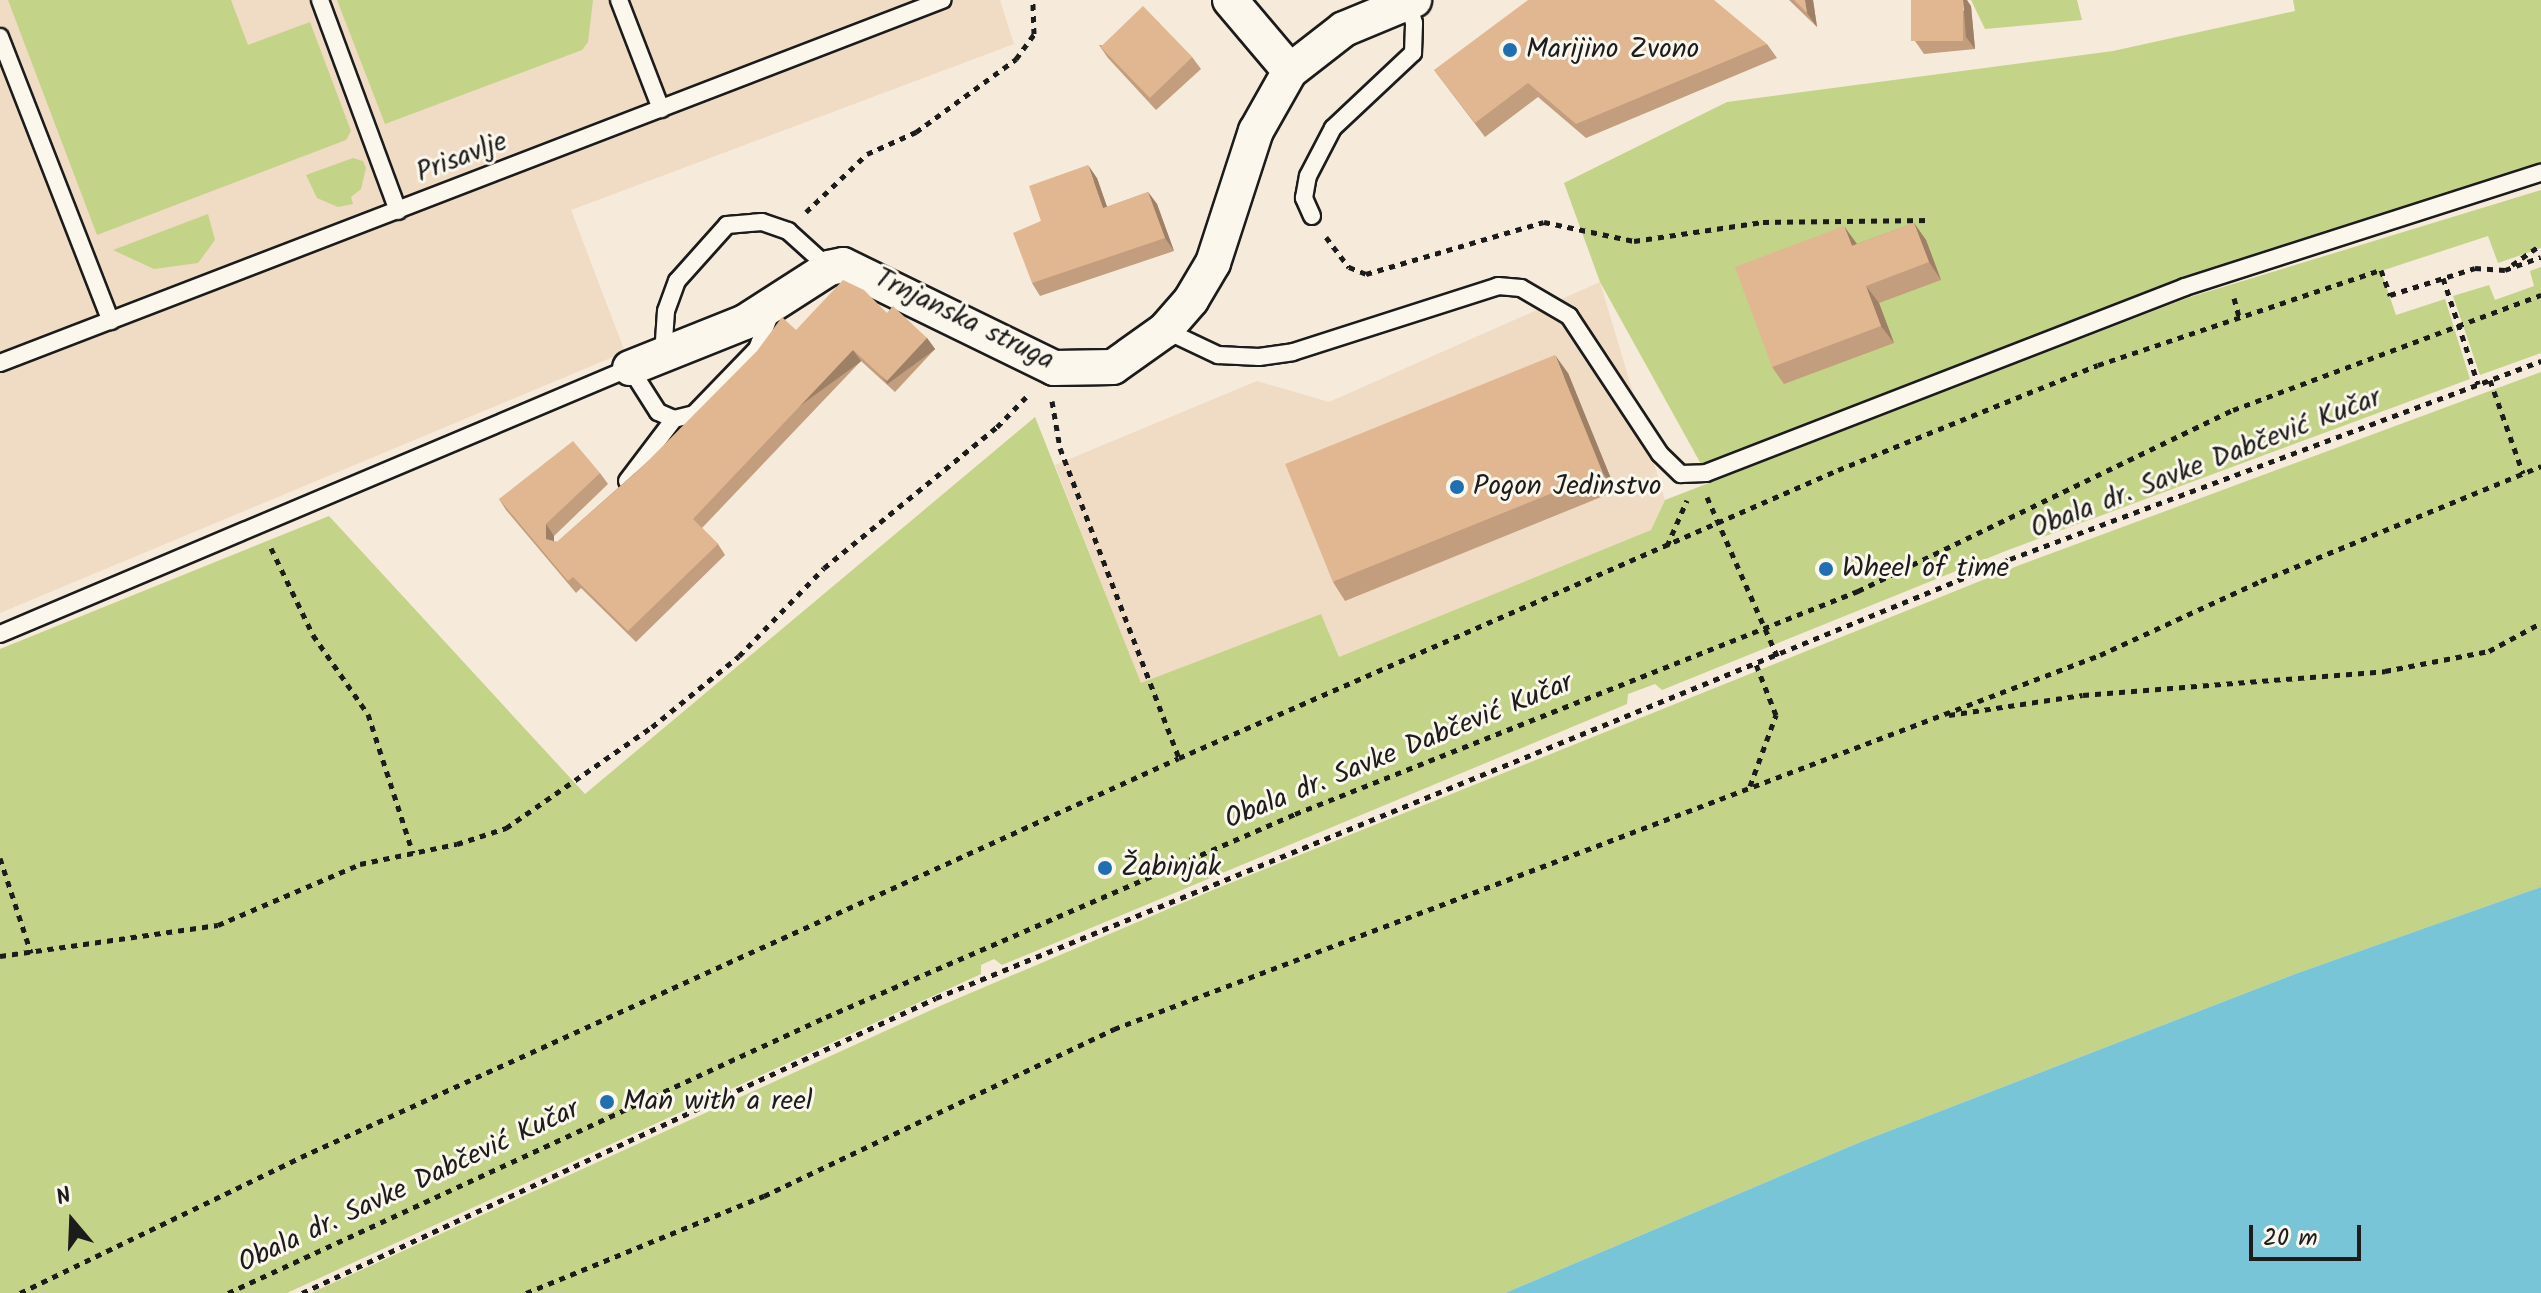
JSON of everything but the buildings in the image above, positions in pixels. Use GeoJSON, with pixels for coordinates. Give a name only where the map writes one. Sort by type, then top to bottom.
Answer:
{"type":"FeatureCollection","features":[{"type":"Feature","properties":{"kind":"street"},"geometry":{"type":"LineString","coordinates":[[1230,0],[1290,71],[1344,29],[1410,1]]}},
{"type":"Feature","properties":{"kind":"street","name":"Trnjanska struga"},"geometry":{"type":"LineString","coordinates":[[829,268],[857,268],[1054,368],[1113,367],[1165,330],[1213,263],[1256,131],[1290,71]]}},
{"type":"Feature","properties":{"kind":"street"},"geometry":{"type":"LineString","coordinates":[[630,368],[773,306],[829,268]]}},
{"type":"Feature","properties":{"kind":"lane"},"geometry":{"type":"LineString","coordinates":[[320,0],[398,211]]}},
{"type":"Feature","properties":{"kind":"lane"},"geometry":{"type":"LineString","coordinates":[[619,0],[661,109]]}},
{"type":"Feature","properties":{"kind":"lane","name":"Prisavlje"},"geometry":{"type":"LineString","coordinates":[[0,363],[661,109],[916,5],[942,0]]}},
{"type":"Feature","properties":{"kind":"lane"},"geometry":{"type":"LineString","coordinates":[[1312,216],[1304,198],[1308,176],[1333,128],[1413,53],[1414,23],[1410,1]]}},
{"type":"Feature","properties":{"kind":"lane"},"geometry":{"type":"LineString","coordinates":[[0,37],[111,321]]}},
{"type":"Feature","properties":{"kind":"lane"},"geometry":{"type":"LineString","coordinates":[[1165,330],[1218,355],[1259,357],[1293,352],[1498,286],[1521,288],[1569,316],[1660,454],[1681,474],[1699,474],[2185,287],[2541,173]]}},
{"type":"Feature","properties":{"kind":"lane"},"geometry":{"type":"LineString","coordinates":[[663,356],[666,311],[677,281],[712,239],[741,222],[788,231],[829,268]]}},
{"type":"Feature","properties":{"kind":"lane"},"geometry":{"type":"LineString","coordinates":[[618,490],[641,468],[674,419],[694,414],[757,349],[773,306]]}},
{"type":"Feature","properties":{"kind":"lane"},"geometry":{"type":"LineString","coordinates":[[0,634],[630,368],[646,399],[674,419]]}},
{"type":"Feature","properties":{"kind":"path"},"geometry":{"type":"LineString","coordinates":[[788,231],[867,154],[929,124],[1016,59],[1034,34],[1033,0]]}},
{"type":"Feature","properties":{"kind":"path"},"geometry":{"type":"LineString","coordinates":[[1312,216],[1339,256],[1366,274],[1544,222],[1634,241],[1763,222],[1931,220]]}},
{"type":"Feature","properties":{"kind":"path"},"geometry":{"type":"LineString","coordinates":[[2505,270],[2541,245]]}},
{"type":"Feature","properties":{"kind":"path"},"geometry":{"type":"LineString","coordinates":[[20,1293],[301,1157],[1179,758],[1719,524],[2098,365],[2381,270],[2390,295],[2475,268],[2505,270],[2541,257]]}},
{"type":"Feature","properties":{"kind":"path"},"geometry":{"type":"LineString","coordinates":[[2443,278],[2478,384]]}},
{"type":"Feature","properties":{"kind":"path"},"geometry":{"type":"LineString","coordinates":[[2234,295],[2239,317]]}},
{"type":"Feature","properties":{"kind":"path","name":"Obala dr. Savke Dabčević Kučar"},"geometry":{"type":"LineString","coordinates":[[228,1293],[826,1017],[1295,814],[1883,579],[2170,437],[2541,295]]}},
{"type":"Feature","properties":{"kind":"path","name":"Obala dr. Savke Dabčević Kučar"},"geometry":{"type":"LineString","coordinates":[[302,1293],[936,998],[2010,559],[2541,361]]}},
{"type":"Feature","properties":{"kind":"path"},"geometry":{"type":"LineString","coordinates":[[0,956],[218,925],[360,864],[506,828],[652,727],[739,656],[824,568],[997,427],[1054,368]]}},
{"type":"Feature","properties":{"kind":"path"},"geometry":{"type":"LineString","coordinates":[[1054,368],[1052,412],[1060,448],[1179,758]]}},
{"type":"Feature","properties":{"kind":"path"},"geometry":{"type":"LineString","coordinates":[[2489,380],[2523,473]]}},
{"type":"Feature","properties":{"kind":"path"},"geometry":{"type":"LineString","coordinates":[[526,1293],[764,1196],[1114,1029],[2100,655],[2261,581],[2541,466]]}},
{"type":"Feature","properties":{"kind":"path"},"geometry":{"type":"LineString","coordinates":[[1666,547],[1699,474]]}},
{"type":"Feature","properties":{"kind":"path"},"geometry":{"type":"LineString","coordinates":[[1711,507],[1777,656]]}},
{"type":"Feature","properties":{"kind":"path"},"geometry":{"type":"LineString","coordinates":[[260,525],[313,635],[368,714],[413,853]]}},
{"type":"Feature","properties":{"kind":"path"},"geometry":{"type":"LineString","coordinates":[[1936,717],[2083,695],[2385,671],[2489,651],[2541,623]]}},
{"type":"Feature","properties":{"kind":"path"},"geometry":{"type":"LineString","coordinates":[[1750,787],[1776,715],[1756,664]]}},
{"type":"Feature","properties":{"kind":"path"},"geometry":{"type":"LineString","coordinates":[[0,858],[31,953]]}},
{"type":"Feature","properties":{"kind":"shaded area"},"geometry":{"type":"Polygon","coordinates":[[[0,0],[1000,0],[1014,44],[571,210],[625,352],[0,613],[0,0]]]}},
{"type":"Feature","properties":{"kind":"shaded area"},"geometry":{"type":"Polygon","coordinates":[[[1600,282],[1665,500],[1651,530],[1339,657],[1321,614],[1141,684],[1055,465],[1257,381],[1329,402],[1600,282]]]}},
{"type":"Feature","properties":{"kind":"green space"},"geometry":{"type":"Polygon","coordinates":[[[8,0],[231,0],[248,45],[310,22],[351,131],[346,140],[97,235],[8,0]]]}},
{"type":"Feature","properties":{"kind":"green space"},"geometry":{"type":"Polygon","coordinates":[[[337,0],[593,0],[588,42],[582,50],[385,124],[337,0]]]}},
{"type":"Feature","properties":{"kind":"green space"},"geometry":{"type":"Polygon","coordinates":[[[1971,0],[2077,0],[2082,20],[1985,29],[1971,0]]]}},
{"type":"Feature","properties":{"kind":"green space"},"geometry":{"type":"Polygon","coordinates":[[[2293,0],[2541,0],[2541,163],[2185,287],[1706,473],[1600,282],[1564,183],[1727,102],[2113,51],[2295,11],[2293,0]]]}},
{"type":"Feature","properties":{"kind":"green space"},"geometry":{"type":"Polygon","coordinates":[[[353,158],[363,161],[366,168],[361,189],[351,197],[353,204],[338,207],[317,198],[306,175],[353,158]]]}},
{"type":"Feature","properties":{"kind":"green space"},"geometry":{"type":"Polygon","coordinates":[[[2541,190],[2541,248],[2498,263],[2488,236],[2381,271],[2396,315],[2445,299],[2470,379],[2008,550],[1662,690],[1655,684],[1628,694],[1627,704],[1002,965],[994,959],[981,965],[981,974],[287,1293],[0,1293],[0,649],[329,516],[585,794],[1035,417],[1141,683],[1321,614],[1339,657],[1651,530],[1665,500],[2187,298],[2541,190]]]}},
{"type":"Feature","properties":{"kind":"green space"},"geometry":{"type":"Polygon","coordinates":[[[208,214],[215,240],[198,263],[154,269],[113,250],[208,214]]]}},
{"type":"Feature","properties":{"kind":"green space"},"geometry":{"type":"Polygon","coordinates":[[[2541,267],[2541,353],[2480,375],[2453,296],[2489,285],[2495,300],[2534,286],[2530,271],[2541,267]]]}},
{"type":"Feature","properties":{"kind":"green space"},"geometry":{"type":"Polygon","coordinates":[[[2541,372],[2541,887],[2295,974],[1858,1143],[1505,1293],[311,1293],[940,1006],[1213,890],[2020,565],[2541,372]]]}},
{"type":"Feature","properties":{"kind":"water"},"geometry":{"type":"Polygon","coordinates":[[[2541,887],[2541,1293],[1505,1293],[1858,1143],[2295,974],[2541,887]]]}},
{"type":"Feature","properties":{"kind":"place","name":"Marijino Zvono"},"geometry":{"type":"Point","coordinates":[1510,50]}},
{"type":"Feature","properties":{"kind":"place","name":"Pogon Jedinstvo"},"geometry":{"type":"Point","coordinates":[1457,487]}},
{"type":"Feature","properties":{"kind":"place","name":"Wheel of time"},"geometry":{"type":"Point","coordinates":[1826,569]}},
{"type":"Feature","properties":{"kind":"place","name":"Žabinjak"},"geometry":{"type":"Point","coordinates":[1105,868]}},
{"type":"Feature","properties":{"kind":"place","name":"Man with a reel"},"geometry":{"type":"Point","coordinates":[607,1102]}}]}
